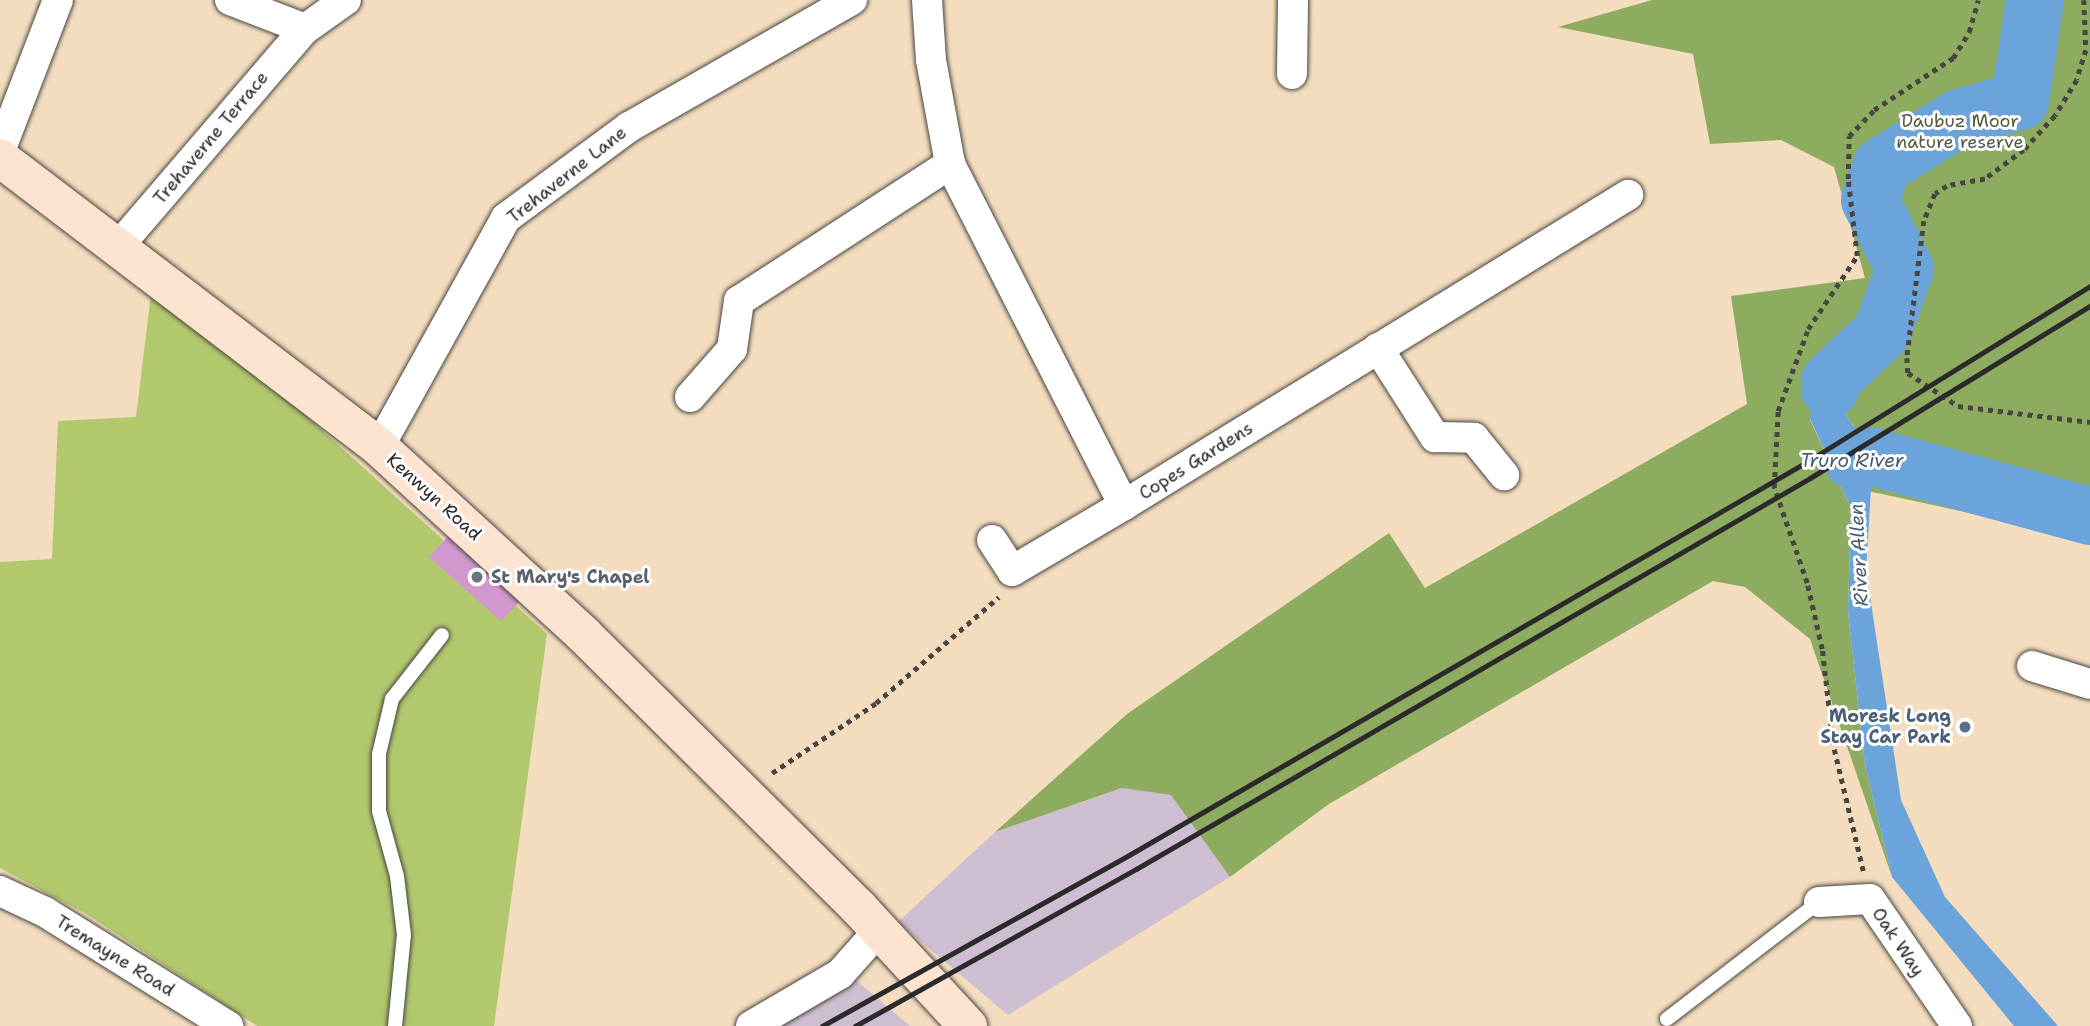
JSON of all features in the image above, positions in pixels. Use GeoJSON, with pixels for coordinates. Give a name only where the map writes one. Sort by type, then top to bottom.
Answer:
{"type":"FeatureCollection","features":[{"type":"Feature","properties":{"kind":"main road","name":"Kenwyn Road"},"geometry":{"type":"LineString","coordinates":[[0,158],[379,447],[583,634],[869,919],[968,1026]]}},
{"type":"Feature","properties":{"kind":"street"},"geometry":{"type":"LineString","coordinates":[[0,151],[58,0]]}},
{"type":"Feature","properties":{"kind":"street"},"geometry":{"type":"LineString","coordinates":[[230,0],[305,29]]}},
{"type":"Feature","properties":{"kind":"street","name":"Trehaverne Terrace"},"geometry":{"type":"LineString","coordinates":[[117,248],[305,29],[346,0]]}},
{"type":"Feature","properties":{"kind":"street","name":"Trehaverne Lane"},"geometry":{"type":"LineString","coordinates":[[379,447],[506,218],[629,127],[852,0]]}},
{"type":"Feature","properties":{"kind":"street","name":"Copes Gardens"},"geometry":{"type":"LineString","coordinates":[[927,0],[931,60],[950,164],[1124,505],[1628,195]]}},
{"type":"Feature","properties":{"kind":"street"},"geometry":{"type":"LineString","coordinates":[[1292,74],[1293,0]]}},
{"type":"Feature","properties":{"kind":"street"},"geometry":{"type":"LineString","coordinates":[[691,397],[732,349],[739,302],[950,164]]}},
{"type":"Feature","properties":{"kind":"street"},"geometry":{"type":"LineString","coordinates":[[1378,348],[1435,437],[1447,441],[1474,438],[1504,475]]}},
{"type":"Feature","properties":{"kind":"street"},"geometry":{"type":"LineString","coordinates":[[992,540],[1012,571],[1124,505]]}},
{"type":"Feature","properties":{"kind":"street"},"geometry":{"type":"LineString","coordinates":[[2032,666],[2090,684]]}},
{"type":"Feature","properties":{"kind":"street","name":"Tremayne Road"},"geometry":{"type":"LineString","coordinates":[[0,891],[45,912],[228,1026]]}},
{"type":"Feature","properties":{"kind":"street","name":"Oak Way"},"geometry":{"type":"LineString","coordinates":[[1819,902],[1870,900],[1957,1026]]}},
{"type":"Feature","properties":{"kind":"street"},"geometry":{"type":"LineString","coordinates":[[751,1026],[840,974],[869,919]]}},
{"type":"Feature","properties":{"kind":"lane"},"geometry":{"type":"LineString","coordinates":[[395,1026],[404,935],[397,876],[379,811],[379,754],[392,699],[442,635]]}},
{"type":"Feature","properties":{"kind":"lane"},"geometry":{"type":"LineString","coordinates":[[1667,1019],[1819,902]]}},
{"type":"Feature","properties":{"kind":"path"},"geometry":{"type":"LineString","coordinates":[[1870,900],[1833,745],[1822,649],[1807,583],[1774,488],[1778,411],[1808,329],[1857,256],[1848,179],[1849,136],[1874,110],[1953,58],[1969,32],[1978,0]]}},
{"type":"Feature","properties":{"kind":"path"},"geometry":{"type":"LineString","coordinates":[[2084,0],[2086,50],[2077,80],[2055,116],[2024,150],[1985,179],[1947,186],[1935,194],[1924,221],[1907,358],[1908,373],[1958,406],[2090,422]]}},
{"type":"Feature","properties":{"kind":"path"},"geometry":{"type":"LineString","coordinates":[[742,792],[876,704],[997,602],[1012,571]]}},
{"type":"Feature","properties":{"kind":"shaded area"},"geometry":{"type":"Polygon","coordinates":[[[1123,788],[1172,795],[1230,877],[1008,1015],[898,922],[995,832],[1123,788]]]}},
{"type":"Feature","properties":{"kind":"shaded area"},"geometry":{"type":"Polygon","coordinates":[[[852,977],[910,1026],[767,1026],[852,977]]]}},
{"type":"Feature","properties":{"kind":"green space","name":"Daubuz Moor nature reserve"},"geometry":{"type":"Polygon","coordinates":[[[1652,0],[2090,0],[2090,539],[1868,491],[1873,457],[1840,405],[1853,375],[1879,356],[1882,333],[1810,420],[1851,508],[1848,612],[1865,765],[1892,877],[1810,639],[1745,587],[1713,581],[1329,804],[1230,877],[1171,795],[1122,788],[995,832],[1127,714],[1389,533],[1425,588],[1747,404],[1731,296],[1865,278],[1834,167],[1781,140],[1710,144],[1693,54],[1558,27],[1652,0]]]}},
{"type":"Feature","properties":{"kind":"green space"},"geometry":{"type":"Polygon","coordinates":[[[153,277],[547,634],[494,1026],[257,1026],[88,915],[0,868],[0,562],[52,559],[58,421],[136,417],[153,277]]]}},
{"type":"Feature","properties":{"kind":"water","name":"Truro River"},"geometry":{"type":"Polygon","coordinates":[[[1882,332],[1879,356],[1853,375],[1840,405],[1873,457],[1866,570],[1901,800],[1945,897],[2058,1026],[2014,1026],[1892,877],[1865,765],[1848,612],[1851,508],[1810,419],[1815,373],[1882,332]]]}},
{"type":"Feature","properties":{"kind":"building","name":"St Mary's Chapel"},"geometry":{"type":"Polygon","coordinates":[[[452,532],[524,597],[501,621],[429,557],[452,532]]]}},
{"type":"Feature","properties":{"kind":"waterway","name":"River Allen"},"geometry":{"type":"LineString","coordinates":[[1830,389],[1830,381],[1882,332],[1905,269],[1870,200],[1882,166],[1959,118],[2020,101],[2035,0]]}},
{"type":"Feature","properties":{"kind":"waterway"},"geometry":{"type":"LineString","coordinates":[[1853,460],[1873,457],[2090,516]]}},
{"type":"Feature","properties":{"kind":"railway"},"geometry":{"type":"LineString","coordinates":[[822,1026],[1129,855],[1803,464],[2090,286]]}},
{"type":"Feature","properties":{"kind":"railway"},"geometry":{"type":"LineString","coordinates":[[855,1026],[1136,869],[1810,478],[2090,306]]}},
{"type":"Feature","properties":{"kind":"place","name":"St Mary's Chapel"},"geometry":{"type":"Point","coordinates":[477,577]}},
{"type":"Feature","properties":{"kind":"place","name":"Moresk Long Stay Car Park"},"geometry":{"type":"Point","coordinates":[1965,727]}}]}
